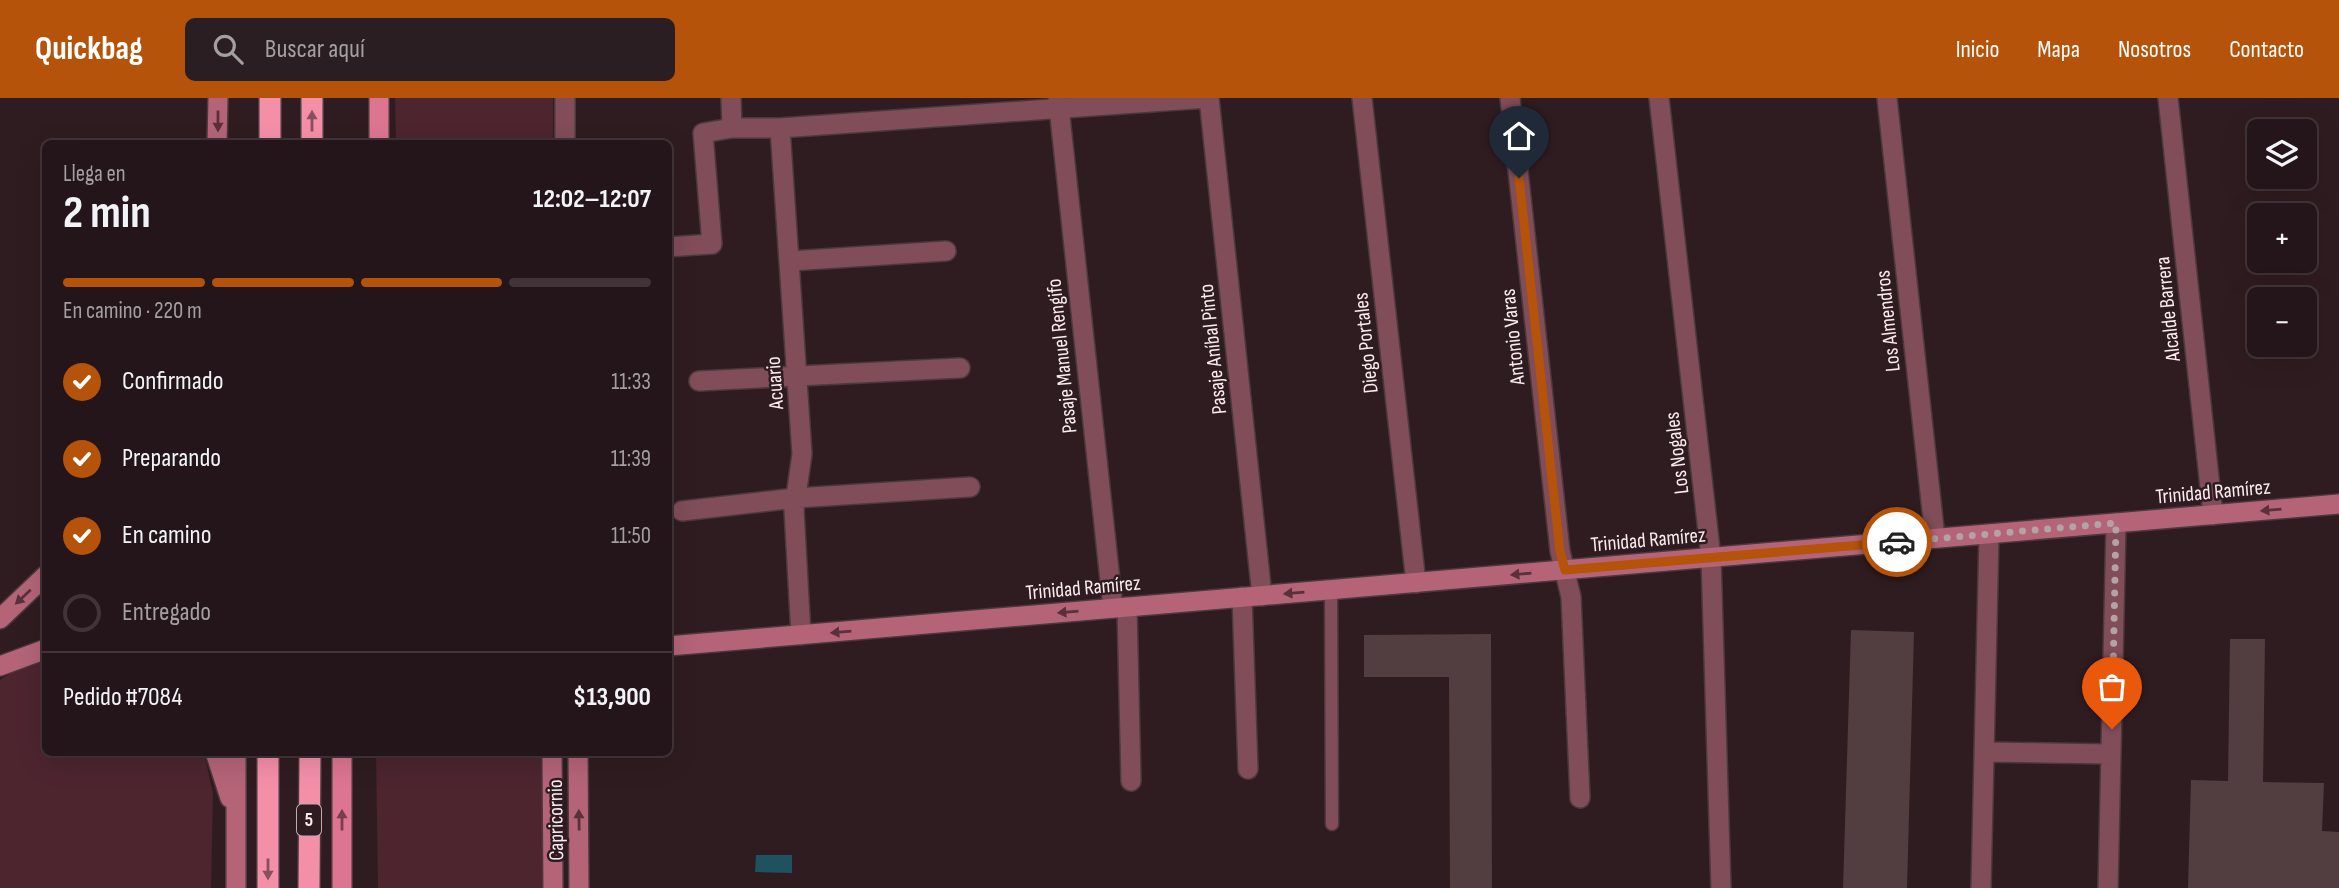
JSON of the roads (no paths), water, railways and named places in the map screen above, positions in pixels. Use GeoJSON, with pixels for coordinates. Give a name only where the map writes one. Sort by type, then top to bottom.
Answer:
{"type":"FeatureCollection","features":[{"type":"Feature","properties":{"kind":"highway"},"geometry":{"type":"LineString","coordinates":[[270,98],[270,140]]}},
{"type":"Feature","properties":{"kind":"highway"},"geometry":{"type":"LineString","coordinates":[[312,98],[312,140]]}},
{"type":"Feature","properties":{"kind":"highway","name":"5"},"geometry":{"type":"LineString","coordinates":[[268,756],[268,888]]}},
{"type":"Feature","properties":{"kind":"highway","name":"5"},"geometry":{"type":"LineString","coordinates":[[309,888],[310,756]]}},
{"type":"Feature","properties":{"kind":"main road"},"geometry":{"type":"LineString","coordinates":[[217,140],[218,98]]}},
{"type":"Feature","properties":{"kind":"main road"},"geometry":{"type":"LineString","coordinates":[[379,98],[380,138]]}},
{"type":"Feature","properties":{"kind":"main road","name":"Trinidad Ramírez"},"geometry":{"type":"LineString","coordinates":[[672,646],[2339,504]]}},
{"type":"Feature","properties":{"kind":"main road"},"geometry":{"type":"LineString","coordinates":[[0,618],[42,579]]}},
{"type":"Feature","properties":{"kind":"main road"},"geometry":{"type":"LineString","coordinates":[[0,666],[42,650]]}},
{"type":"Feature","properties":{"kind":"main road"},"geometry":{"type":"LineString","coordinates":[[216,756],[236,821]]}},
{"type":"Feature","properties":{"kind":"main road"},"geometry":{"type":"LineString","coordinates":[[236,756],[236,888]]}},
{"type":"Feature","properties":{"kind":"main road"},"geometry":{"type":"LineString","coordinates":[[342,756],[342,888]]}},
{"type":"Feature","properties":{"kind":"main road","name":"Capricornio"},"geometry":{"type":"LineString","coordinates":[[552,756],[553,888]]}},
{"type":"Feature","properties":{"kind":"main road","name":"Capricornio"},"geometry":{"type":"LineString","coordinates":[[578,756],[579,888]]}},
{"type":"Feature","properties":{"kind":"street"},"geometry":{"type":"LineString","coordinates":[[565,98],[565,140]]}},
{"type":"Feature","properties":{"kind":"street"},"geometry":{"type":"LineString","coordinates":[[731,98],[732,128]]}},
{"type":"Feature","properties":{"kind":"street"},"geometry":{"type":"LineString","coordinates":[[672,247],[712,244],[703,133],[732,128],[780,128],[1058,103],[1208,98]]}},
{"type":"Feature","properties":{"kind":"street","name":"Pasaje Aníbal Pinto"},"geometry":{"type":"LineString","coordinates":[[1208,98],[1262,596]]}},
{"type":"Feature","properties":{"kind":"street","name":"Diego Portales"},"geometry":{"type":"LineString","coordinates":[[1362,98],[1416,583]]}},
{"type":"Feature","properties":{"kind":"street","name":"Antonio Varas"},"geometry":{"type":"LineString","coordinates":[[1510,98],[1560,551],[1571,597],[1580,798]]}},
{"type":"Feature","properties":{"kind":"street","name":"Los Nogales"},"geometry":{"type":"LineString","coordinates":[[1659,98],[1711,558],[1721,888]]}},
{"type":"Feature","properties":{"kind":"street","name":"Los Almendros"},"geometry":{"type":"LineString","coordinates":[[1887,98],[1935,538]]}},
{"type":"Feature","properties":{"kind":"street","name":"Alcalde Barrera"},"geometry":{"type":"LineString","coordinates":[[2168,98],[2213,514]]}},
{"type":"Feature","properties":{"kind":"street","name":"Pasaje Manuel Rengifo"},"geometry":{"type":"LineString","coordinates":[[1058,103],[1120,608],[1131,781]]}},
{"type":"Feature","properties":{"kind":"street","name":"Acuario"},"geometry":{"type":"LineString","coordinates":[[780,128],[802,454],[794,523],[801,635]]}},
{"type":"Feature","properties":{"kind":"street"},"geometry":{"type":"LineString","coordinates":[[790,261],[946,251]]}},
{"type":"Feature","properties":{"kind":"street"},"geometry":{"type":"LineString","coordinates":[[699,381],[960,368]]}},
{"type":"Feature","properties":{"kind":"street"},"geometry":{"type":"LineString","coordinates":[[682,511],[796,498],[971,487]]}},
{"type":"Feature","properties":{"kind":"street"},"geometry":{"type":"LineString","coordinates":[[2108,888],[2116,523]]}},
{"type":"Feature","properties":{"kind":"street"},"geometry":{"type":"LineString","coordinates":[[1982,888],[1989,534]]}},
{"type":"Feature","properties":{"kind":"street"},"geometry":{"type":"LineString","coordinates":[[1242,597],[1248,769]]}},
{"type":"Feature","properties":{"kind":"street"},"geometry":{"type":"LineString","coordinates":[[1984,752],[2111,754]]}},
{"type":"Feature","properties":{"kind":"lane"},"geometry":{"type":"LineString","coordinates":[[1331,590],[1332,824]]}},
{"type":"Feature","properties":{"kind":"water"},"geometry":{"type":"Polygon","coordinates":[[[756,855],[792,855],[792,873],[755,872],[756,855]]]}}]}
